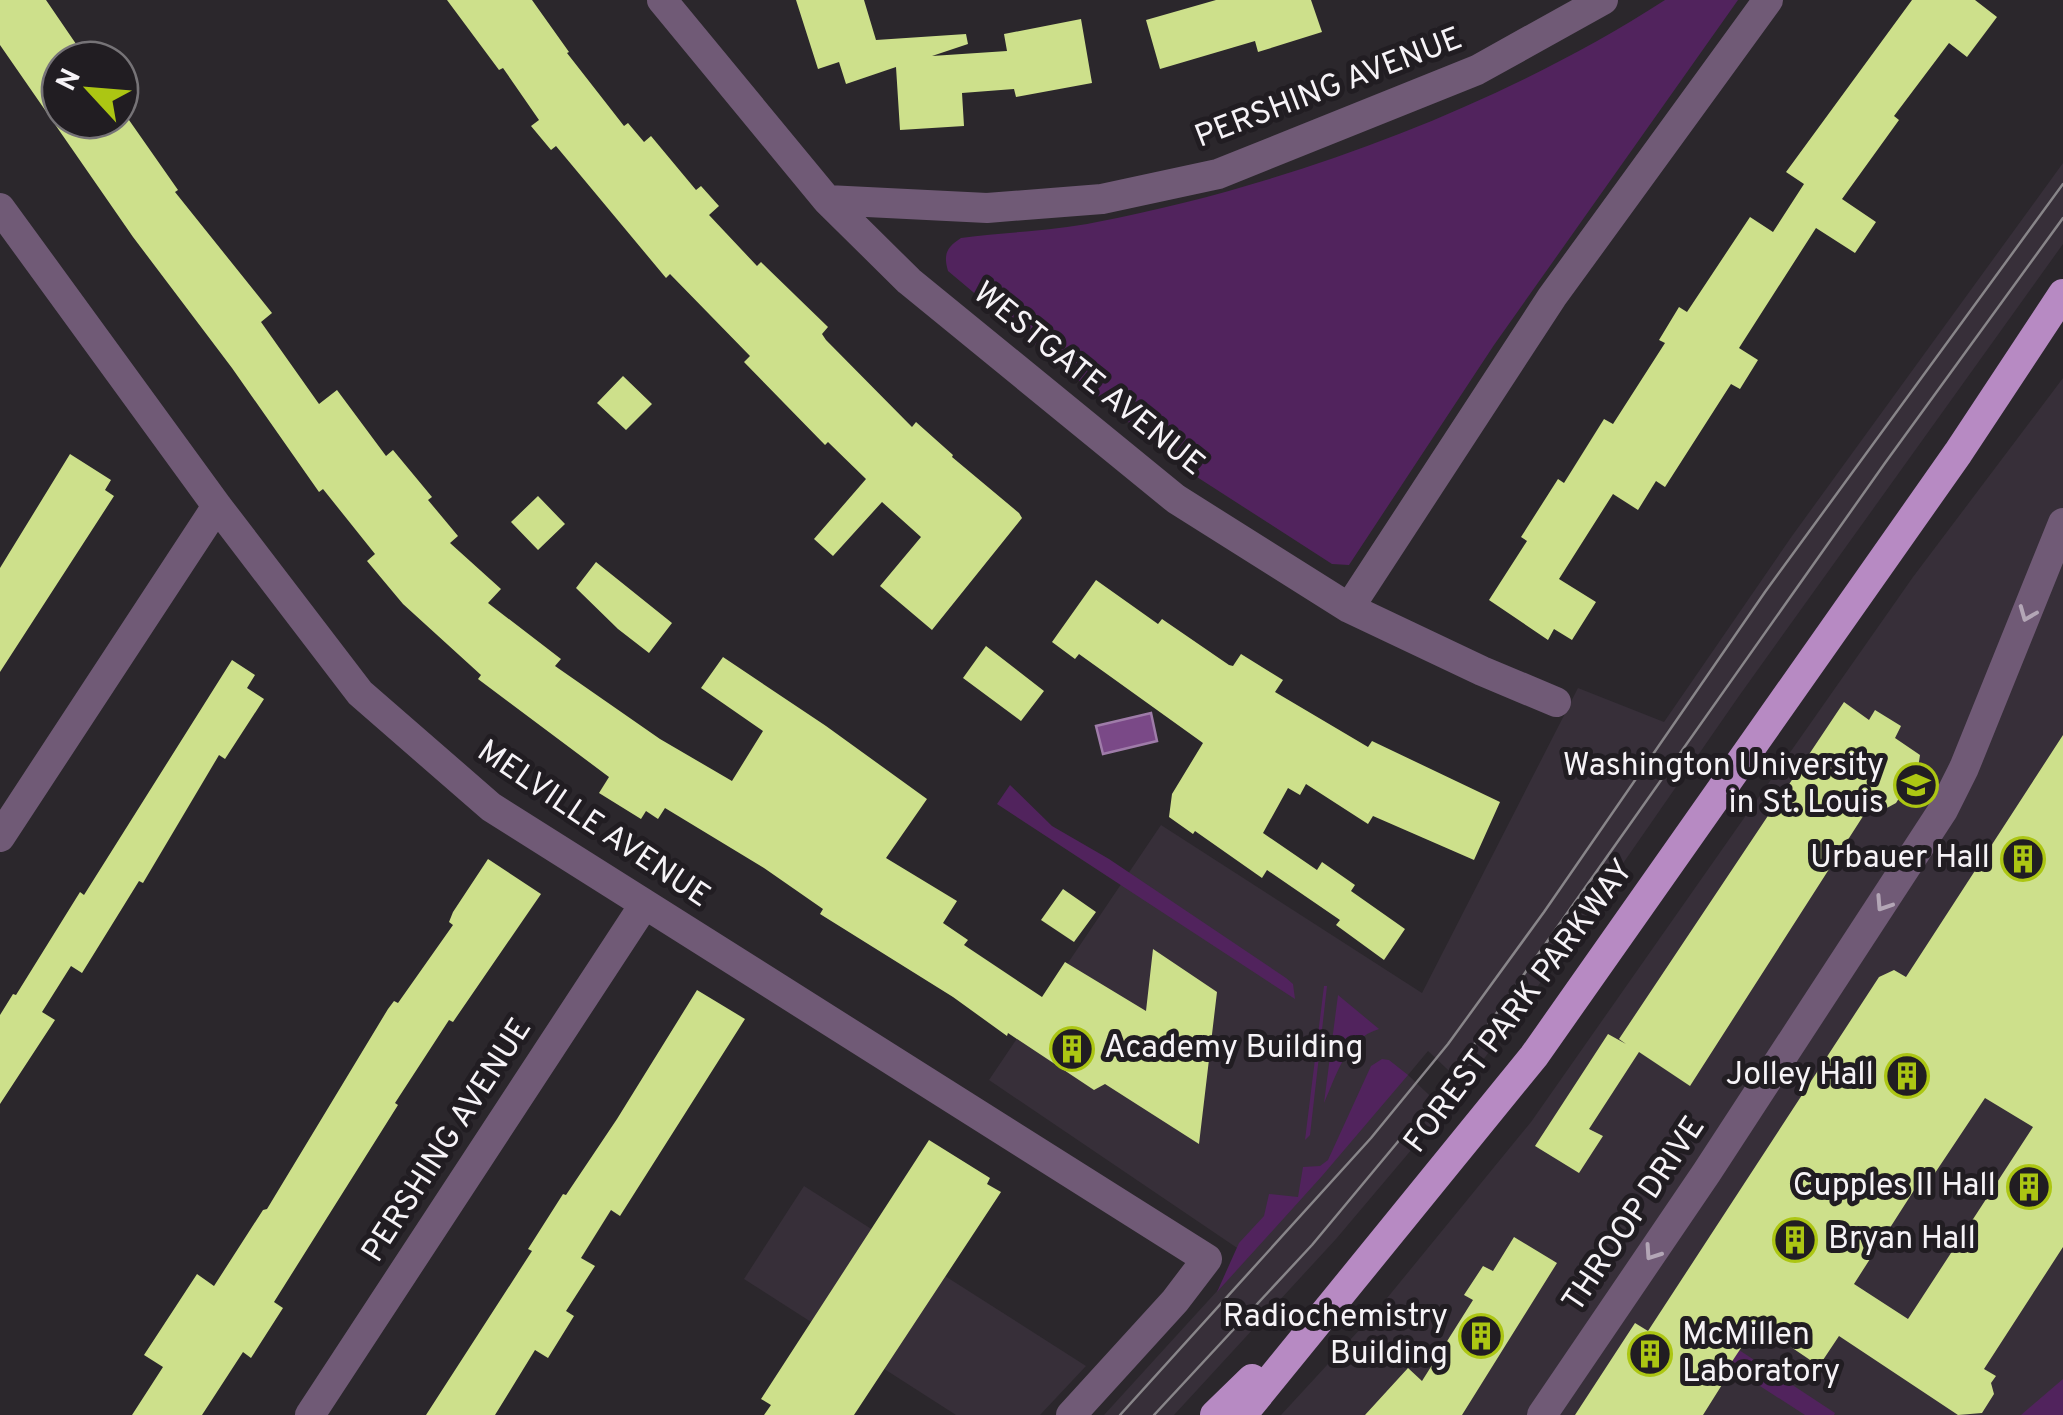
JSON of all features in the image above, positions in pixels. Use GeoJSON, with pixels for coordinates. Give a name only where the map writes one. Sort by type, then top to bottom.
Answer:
{"type":"FeatureCollection","features":[{"type":"Feature","properties":{"kind":"main road","name":"FOREST PARK PARKWAY"},"geometry":{"type":"LineString","coordinates":[[1242,1415],[1534,1056],[1958,453],[2063,294]]}},
{"type":"Feature","properties":{"kind":"main road","name":"FOREST PARK PARKWAY"},"geometry":{"type":"LineString","coordinates":[[1958,453],[2063,327]]}},
{"type":"Feature","properties":{"kind":"main road","name":"FOREST PARK PARKWAY"},"geometry":{"type":"LineString","coordinates":[[1215,1415],[1334,1301]]}},
{"type":"Feature","properties":{"kind":"street","name":"WESTGATE AVENUE"},"geometry":{"type":"LineString","coordinates":[[662,0],[827,200],[910,281],[1176,499],[1349,608],[1556,702]]}},
{"type":"Feature","properties":{"kind":"street","name":"PERSHING AVENUE"},"geometry":{"type":"LineString","coordinates":[[827,200],[987,208],[1102,199],[1218,174],[1477,70],[1603,0]]}},
{"type":"Feature","properties":{"kind":"street"},"geometry":{"type":"LineString","coordinates":[[1349,608],[1552,297],[1768,0]]}},
{"type":"Feature","properties":{"kind":"street","name":"MELVILLE AVENUE"},"geometry":{"type":"LineString","coordinates":[[0,208],[217,506],[360,694],[491,807],[1208,1259],[1071,1415]]}},
{"type":"Feature","properties":{"kind":"street"},"geometry":{"type":"LineString","coordinates":[[0,837],[217,506]]}},
{"type":"Feature","properties":{"kind":"street","name":"THROOP DRIVE"},"geometry":{"type":"LineString","coordinates":[[1542,1415],[1718,1156],[1942,810],[1964,768],[2063,524]]}},
{"type":"Feature","properties":{"kind":"street","name":"PERSHING AVENUE"},"geometry":{"type":"LineString","coordinates":[[310,1415],[644,905]]}},
{"type":"Feature","properties":{"kind":"shaded area"},"geometry":{"type":"Polygon","coordinates":[[[1665,0],[1738,0],[1494,345],[1349,565],[1332,564],[1183,468],[948,271],[947,252],[961,238],[1080,225],[1170,206],[1244,187],[1392,137],[1534,74],[1665,0]]]}},
{"type":"Feature","properties":{"kind":"shaded area","name":"Washington University in St. Louis"},"geometry":{"type":"Polygon","coordinates":[[[2063,163],[2063,244],[1739,696],[1527,1002],[1464,1085],[1428,1051],[1408,1075],[1445,1110],[1336,1239],[1174,1415],[1104,1415],[1249,1256],[989,1080],[1161,825],[1422,993],[1578,688],[1664,722],[1792,536],[2063,163]]]}},
{"type":"Feature","properties":{"kind":"shaded area","name":"Washington University in St. Louis"},"geometry":{"type":"Polygon","coordinates":[[[2063,378],[2063,1415],[1281,1415],[1374,1314],[1531,1122],[1913,577],[2063,378]]]}},
{"type":"Feature","properties":{"kind":"shaded area"},"geometry":{"type":"Polygon","coordinates":[[[1151,713],[1157,741],[1103,754],[1096,726],[1151,713]]]}},
{"type":"Feature","properties":{"kind":"shaded area"},"geometry":{"type":"Polygon","coordinates":[[[1010,785],[1052,826],[1109,859],[1286,978],[1293,984],[1295,999],[997,804],[1010,785]]]}},
{"type":"Feature","properties":{"kind":"shaded area"},"geometry":{"type":"Polygon","coordinates":[[[1324,986],[1310,1135],[1305,1140],[1324,986]]]}},
{"type":"Feature","properties":{"kind":"shaded area"},"geometry":{"type":"Polygon","coordinates":[[[1338,995],[1379,1029],[1351,1049],[1324,1103],[1338,995]]]}},
{"type":"Feature","properties":{"kind":"shaded area"},"geometry":{"type":"Polygon","coordinates":[[[1382,1059],[1408,1075],[1217,1292],[1239,1243],[1264,1216],[1269,1194],[1298,1197],[1303,1167],[1320,1166],[1328,1160],[1371,1066],[1382,1059]]]}},
{"type":"Feature","properties":{"kind":"shaded area"},"geometry":{"type":"Polygon","coordinates":[[[804,1186],[1086,1366],[1040,1415],[956,1415],[744,1279],[804,1186]]]}},
{"type":"Feature","properties":{"kind":"shaded area"},"geometry":{"type":"Polygon","coordinates":[[[1739,1350],[1834,1415],[1805,1415],[1729,1366],[1739,1350]]]}},
{"type":"Feature","properties":{"kind":"shaded area"},"geometry":{"type":"Polygon","coordinates":[[[2063,1379],[2063,1415],[2021,1415],[2063,1379]]]}},
{"type":"Feature","properties":{"kind":"building"},"geometry":{"type":"Polygon","coordinates":[[[0,0],[46,0],[73,40],[40,40],[40,103],[0,45],[0,0]]]}},
{"type":"Feature","properties":{"kind":"building"},"geometry":{"type":"Polygon","coordinates":[[[447,0],[532,0],[624,126],[628,123],[644,142],[651,136],[696,190],[701,186],[719,206],[709,215],[757,266],[761,262],[828,327],[822,334],[826,340],[912,427],[916,422],[1019,513],[1022,518],[932,630],[880,586],[921,537],[882,502],[833,556],[814,539],[866,479],[828,442],[825,445],[744,362],[750,356],[670,274],[666,278],[556,146],[551,150],[531,126],[539,120],[503,68],[499,70],[447,0]]]}},
{"type":"Feature","properties":{"kind":"building"},"geometry":{"type":"Polygon","coordinates":[[[796,0],[864,0],[876,40],[966,34],[968,44],[932,56],[1007,51],[1004,34],[1081,19],[1092,83],[1016,97],[1014,89],[962,93],[964,126],[900,130],[896,67],[846,84],[839,62],[818,69],[796,0]]]}},
{"type":"Feature","properties":{"kind":"building"},"geometry":{"type":"Polygon","coordinates":[[[1216,0],[1311,0],[1322,32],[1258,52],[1255,41],[1160,69],[1146,20],[1216,0]]]}},
{"type":"Feature","properties":{"kind":"building"},"geometry":{"type":"Polygon","coordinates":[[[1912,0],[1975,0],[1997,17],[1967,57],[1949,43],[1894,116],[1899,120],[1842,199],[1876,222],[1855,253],[1816,228],[1739,348],[1758,360],[1740,389],[1731,384],[1665,487],[1656,481],[1638,510],[1613,494],[1559,579],[1596,602],[1572,640],[1554,629],[1548,640],[1489,600],[1527,541],[1521,537],[1558,479],[1564,483],[1604,419],[1613,424],[1665,343],[1659,340],[1679,307],[1687,312],[1750,217],[1773,232],[1804,184],[1786,172],[1912,0]]]}},
{"type":"Feature","properties":{"kind":"building"},"geometry":{"type":"Polygon","coordinates":[[[140,136],[178,190],[175,192],[272,313],[261,322],[319,404],[337,390],[386,456],[393,450],[458,536],[450,543],[501,589],[488,603],[561,659],[555,666],[660,739],[732,781],[763,731],[701,688],[723,657],[927,799],[886,858],[957,901],[943,923],[968,940],[964,945],[1042,997],[1065,962],[1146,1011],[1153,949],[1217,992],[1199,1144],[1105,1084],[1094,1090],[1008,1033],[1007,1036],[953,997],[820,914],[823,909],[764,868],[665,808],[658,819],[646,811],[641,819],[599,793],[609,777],[478,679],[481,675],[403,604],[367,561],[375,554],[323,489],[319,492],[66,140],[140,140],[140,136]]]}},
{"type":"Feature","properties":{"kind":"building"},"geometry":{"type":"Polygon","coordinates":[[[623,376],[652,404],[626,430],[597,403],[623,376]]]}},
{"type":"Feature","properties":{"kind":"building"},"geometry":{"type":"Polygon","coordinates":[[[70,454],[111,480],[105,490],[114,496],[0,672],[0,568],[70,454]]]}},
{"type":"Feature","properties":{"kind":"building"},"geometry":{"type":"Polygon","coordinates":[[[538,496],[565,524],[538,550],[511,522],[538,496]]]}},
{"type":"Feature","properties":{"kind":"building"},"geometry":{"type":"Polygon","coordinates":[[[596,562],[672,623],[649,653],[576,588],[596,562]]]}},
{"type":"Feature","properties":{"kind":"building"},"geometry":{"type":"Polygon","coordinates":[[[1096,580],[1158,624],[1162,619],[1229,665],[1233,666],[1241,654],[1283,680],[1275,692],[1368,747],[1372,741],[1500,802],[1474,860],[1373,816],[1368,824],[1306,784],[1300,795],[1288,788],[1263,833],[1317,870],[1322,862],[1355,885],[1351,891],[1405,929],[1384,960],[1336,925],[1340,920],[1267,870],[1262,878],[1169,817],[1172,794],[1203,743],[1079,654],[1075,659],[1052,642],[1096,580]]]}},
{"type":"Feature","properties":{"kind":"building"},"geometry":{"type":"Polygon","coordinates":[[[986,646],[1044,691],[1021,721],[963,678],[986,646]]]}},
{"type":"Feature","properties":{"kind":"building"},"geometry":{"type":"Polygon","coordinates":[[[232,660],[255,675],[247,688],[264,699],[225,759],[219,755],[143,883],[139,881],[82,973],[71,966],[42,1012],[55,1020],[0,1104],[0,1015],[80,892],[84,895],[232,660]]]}},
{"type":"Feature","properties":{"kind":"building"},"geometry":{"type":"Polygon","coordinates":[[[1844,702],[1869,720],[1875,710],[1901,726],[1895,738],[1920,755],[1918,768],[1896,803],[1885,809],[1877,804],[1872,812],[1867,810],[1690,1086],[1639,1052],[1589,1129],[1603,1136],[1579,1173],[1535,1146],[1608,1034],[1626,1044],[1619,1039],[1844,702]]]}},
{"type":"Feature","properties":{"kind":"building"},"geometry":{"type":"Polygon","coordinates":[[[2063,735],[2063,1247],[1984,1369],[1996,1376],[1991,1383],[1994,1394],[1982,1413],[1958,1415],[1839,1336],[1819,1366],[1757,1324],[1721,1378],[1725,1380],[1703,1415],[1575,1415],[1635,1323],[1648,1331],[1879,977],[1894,970],[1906,977],[2063,735]],[[1985,1098],[1925,1188],[1918,1184],[1854,1284],[1908,1319],[2033,1127],[1985,1098]]]}},
{"type":"Feature","properties":{"kind":"building"},"geometry":{"type":"Polygon","coordinates":[[[488,859],[541,894],[453,1022],[449,1020],[395,1103],[398,1105],[274,1302],[283,1308],[251,1358],[243,1352],[202,1415],[132,1415],[163,1367],[144,1355],[197,1274],[214,1286],[267,1209],[388,1009],[394,1001],[398,1003],[453,925],[449,922],[453,912],[488,859]]]}},
{"type":"Feature","properties":{"kind":"building"},"geometry":{"type":"Polygon","coordinates":[[[1063,889],[1096,912],[1074,942],[1041,920],[1063,889]]]}},
{"type":"Feature","properties":{"kind":"building"},"geometry":{"type":"Polygon","coordinates":[[[697,990],[745,1019],[620,1216],[611,1210],[581,1258],[595,1266],[566,1311],[574,1316],[548,1358],[535,1350],[495,1415],[426,1415],[532,1251],[528,1249],[563,1194],[566,1195],[617,1119],[697,990]]]}},
{"type":"Feature","properties":{"kind":"building"},"geometry":{"type":"Polygon","coordinates":[[[929,1140],[990,1178],[987,1184],[1001,1192],[854,1415],[764,1415],[771,1405],[761,1399],[929,1140]]]}},
{"type":"Feature","properties":{"kind":"building","name":"Radiochemistry Building"},"geometry":{"type":"Polygon","coordinates":[[[1514,1237],[1557,1263],[1462,1415],[1365,1415],[1408,1368],[1422,1381],[1473,1300],[1464,1295],[1483,1266],[1493,1271],[1514,1237]]]}},
{"type":"Feature","properties":{"kind":"tram line"},"geometry":{"type":"LineString","coordinates":[[1120,1415],[1371,1138],[1448,1044],[1765,592],[2063,184]]}},
{"type":"Feature","properties":{"kind":"tram line"},"geometry":{"type":"LineString","coordinates":[[1154,1415],[1312,1245],[1479,1038],[2063,218]]}},
{"type":"Feature","properties":{"kind":"place","name":"Washington University in St. Louis"},"geometry":{"type":"Point","coordinates":[1916,785]}},
{"type":"Feature","properties":{"kind":"place","name":"Urbauer Hall"},"geometry":{"type":"Point","coordinates":[2023,859]}},
{"type":"Feature","properties":{"kind":"place","name":"Academy Building"},"geometry":{"type":"Point","coordinates":[1072,1049]}},
{"type":"Feature","properties":{"kind":"place","name":"Jolley Hall"},"geometry":{"type":"Point","coordinates":[1907,1076]}},
{"type":"Feature","properties":{"kind":"place","name":"Cupples II Hall"},"geometry":{"type":"Point","coordinates":[2029,1187]}},
{"type":"Feature","properties":{"kind":"place","name":"Bryan Hall"},"geometry":{"type":"Point","coordinates":[1795,1240]}},
{"type":"Feature","properties":{"kind":"place","name":"Radiochemistry Building"},"geometry":{"type":"Point","coordinates":[1481,1336]}},
{"type":"Feature","properties":{"kind":"place","name":"McMillen Laboratory"},"geometry":{"type":"Point","coordinates":[1650,1354]}}]}
